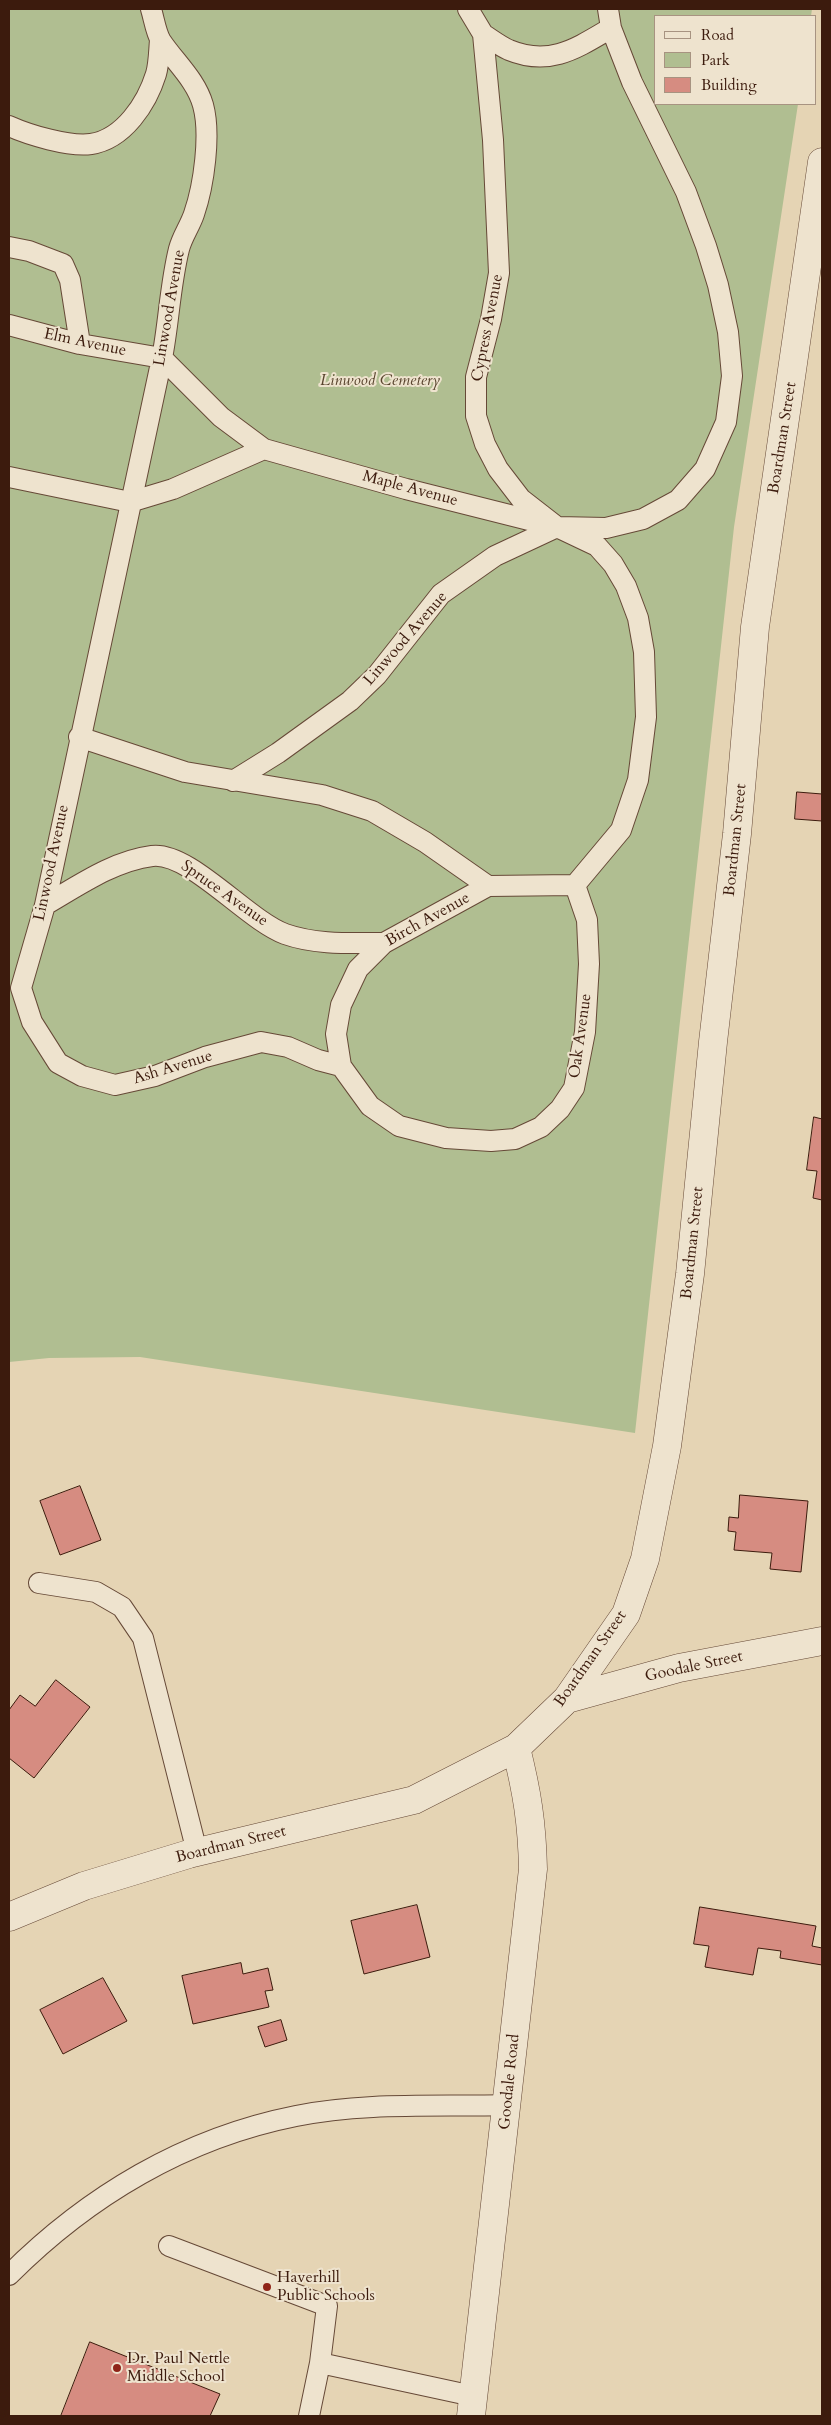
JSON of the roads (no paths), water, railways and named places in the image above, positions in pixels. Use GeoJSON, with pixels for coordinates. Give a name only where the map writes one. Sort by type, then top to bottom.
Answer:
{"type":"FeatureCollection","features":[{"type":"Feature","properties":{"kind":"street","name":"Boardman Street"},"geometry":{"type":"LineString","coordinates":[[9,1917],[84,1886],[197,1852],[414,1800],[516,1748],[566,1699],[626,1614],[645,1558],[667,1446],[690,1274],[713,1042],[737,834],[755,627],[822,162]]}},
{"type":"Feature","properties":{"kind":"street","name":"Goodale Street"},"geometry":{"type":"LineString","coordinates":[[566,1699],[679,1668],[822,1641]]}},
{"type":"Feature","properties":{"kind":"street","name":"Goodale Road"},"geometry":{"type":"LineString","coordinates":[[472,2406],[508,2105],[533,1869],[528,1794],[516,1748]]}},
{"type":"Feature","properties":{"kind":"lane","name":"Linwood Avenue"},"geometry":{"type":"LineString","coordinates":[[15,987],[45,905],[79,737],[162,358],[169,323],[172,281],[180,246],[194,213],[201,186],[206,129],[203,104],[188,75],[160,40],[151,9]]}},
{"type":"Feature","properties":{"kind":"lane","name":"Cypress Avenue"},"geometry":{"type":"LineString","coordinates":[[468,9],[483,34],[493,140],[499,273],[491,319],[476,376],[476,416],[485,444],[498,469],[521,499],[556,527],[606,528],[644,519],[678,500],[705,469],[726,422],[732,376],[728,332],[718,285],[706,246],[686,192],[632,82],[610,18],[559,56],[536,57],[509,50],[483,34]]}},
{"type":"Feature","properties":{"kind":"lane"},"geometry":{"type":"LineString","coordinates":[[9,126],[67,142],[92,144],[117,133],[143,106],[157,73],[160,40]]}},
{"type":"Feature","properties":{"kind":"lane"},"geometry":{"type":"LineString","coordinates":[[9,247],[63,264],[70,280],[80,344]]}},
{"type":"Feature","properties":{"kind":"lane","name":"Elm Avenue"},"geometry":{"type":"LineString","coordinates":[[9,325],[80,344],[162,358]]}},
{"type":"Feature","properties":{"kind":"lane","name":"Maple Avenue"},"geometry":{"type":"LineString","coordinates":[[162,358],[221,417],[264,449],[406,489],[556,527]]}},
{"type":"Feature","properties":{"kind":"lane"},"geometry":{"type":"LineString","coordinates":[[9,477],[130,502],[173,489],[264,449]]}},
{"type":"Feature","properties":{"kind":"lane","name":"Linwood Avenue"},"geometry":{"type":"LineString","coordinates":[[233,781],[278,753],[350,701],[377,675],[441,594],[496,556],[556,527]]}},
{"type":"Feature","properties":{"kind":"lane"},"geometry":{"type":"LineString","coordinates":[[79,737],[185,772],[322,796],[372,811],[425,842],[488,886],[575,885],[622,830],[638,780],[646,717],[644,652],[638,618],[626,586],[613,564],[597,546],[556,527]]}},
{"type":"Feature","properties":{"kind":"lane","name":"Spruce Avenue"},"geometry":{"type":"LineString","coordinates":[[45,905],[101,872],[154,855],[179,861],[221,890],[249,913],[284,933],[304,939],[345,944],[384,943]]}},
{"type":"Feature","properties":{"kind":"lane","name":"Oak Avenue"},"geometry":{"type":"LineString","coordinates":[[341,1066],[370,1106],[399,1126],[446,1138],[492,1141],[516,1139],[541,1127],[560,1109],[574,1088],[585,1032],[589,964],[588,920],[575,885]]}},
{"type":"Feature","properties":{"kind":"lane","name":"Birch Avenue"},"geometry":{"type":"LineString","coordinates":[[341,1066],[336,1034],[341,1005],[358,969],[384,943],[488,886]]}},
{"type":"Feature","properties":{"kind":"lane","name":"Ash Avenue"},"geometry":{"type":"LineString","coordinates":[[15,987],[32,1022],[58,1063],[82,1076],[115,1085],[155,1076],[206,1057],[261,1042],[288,1047],[318,1060],[341,1066]]}},
{"type":"Feature","properties":{"kind":"lane"},"geometry":{"type":"LineString","coordinates":[[39,1582],[96,1592],[122,1606],[143,1638],[197,1852]]}},
{"type":"Feature","properties":{"kind":"lane"},"geometry":{"type":"LineString","coordinates":[[9,2275],[45,2240],[91,2205],[141,2173],[192,2147],[239,2130],[297,2115],[364,2108],[508,2105]]}},
{"type":"Feature","properties":{"kind":"lane"},"geometry":{"type":"LineString","coordinates":[[169,2246],[327,2306],[320,2364],[308,2416]]}},
{"type":"Feature","properties":{"kind":"lane"},"geometry":{"type":"LineString","coordinates":[[320,2364],[472,2406]]}},
{"type":"Feature","properties":{"kind":"place","name":"Haverhill Public Schools"},"geometry":{"type":"Point","coordinates":[267,2287]}},
{"type":"Feature","properties":{"kind":"place","name":"Dr. Paul Nettle Middle School"},"geometry":{"type":"Point","coordinates":[117,2368]}},
{"type":"Feature","properties":{"kind":"park label","name":"Linwood Cemetery"},"geometry":{"type":"Point","coordinates":[380,381]}}]}
